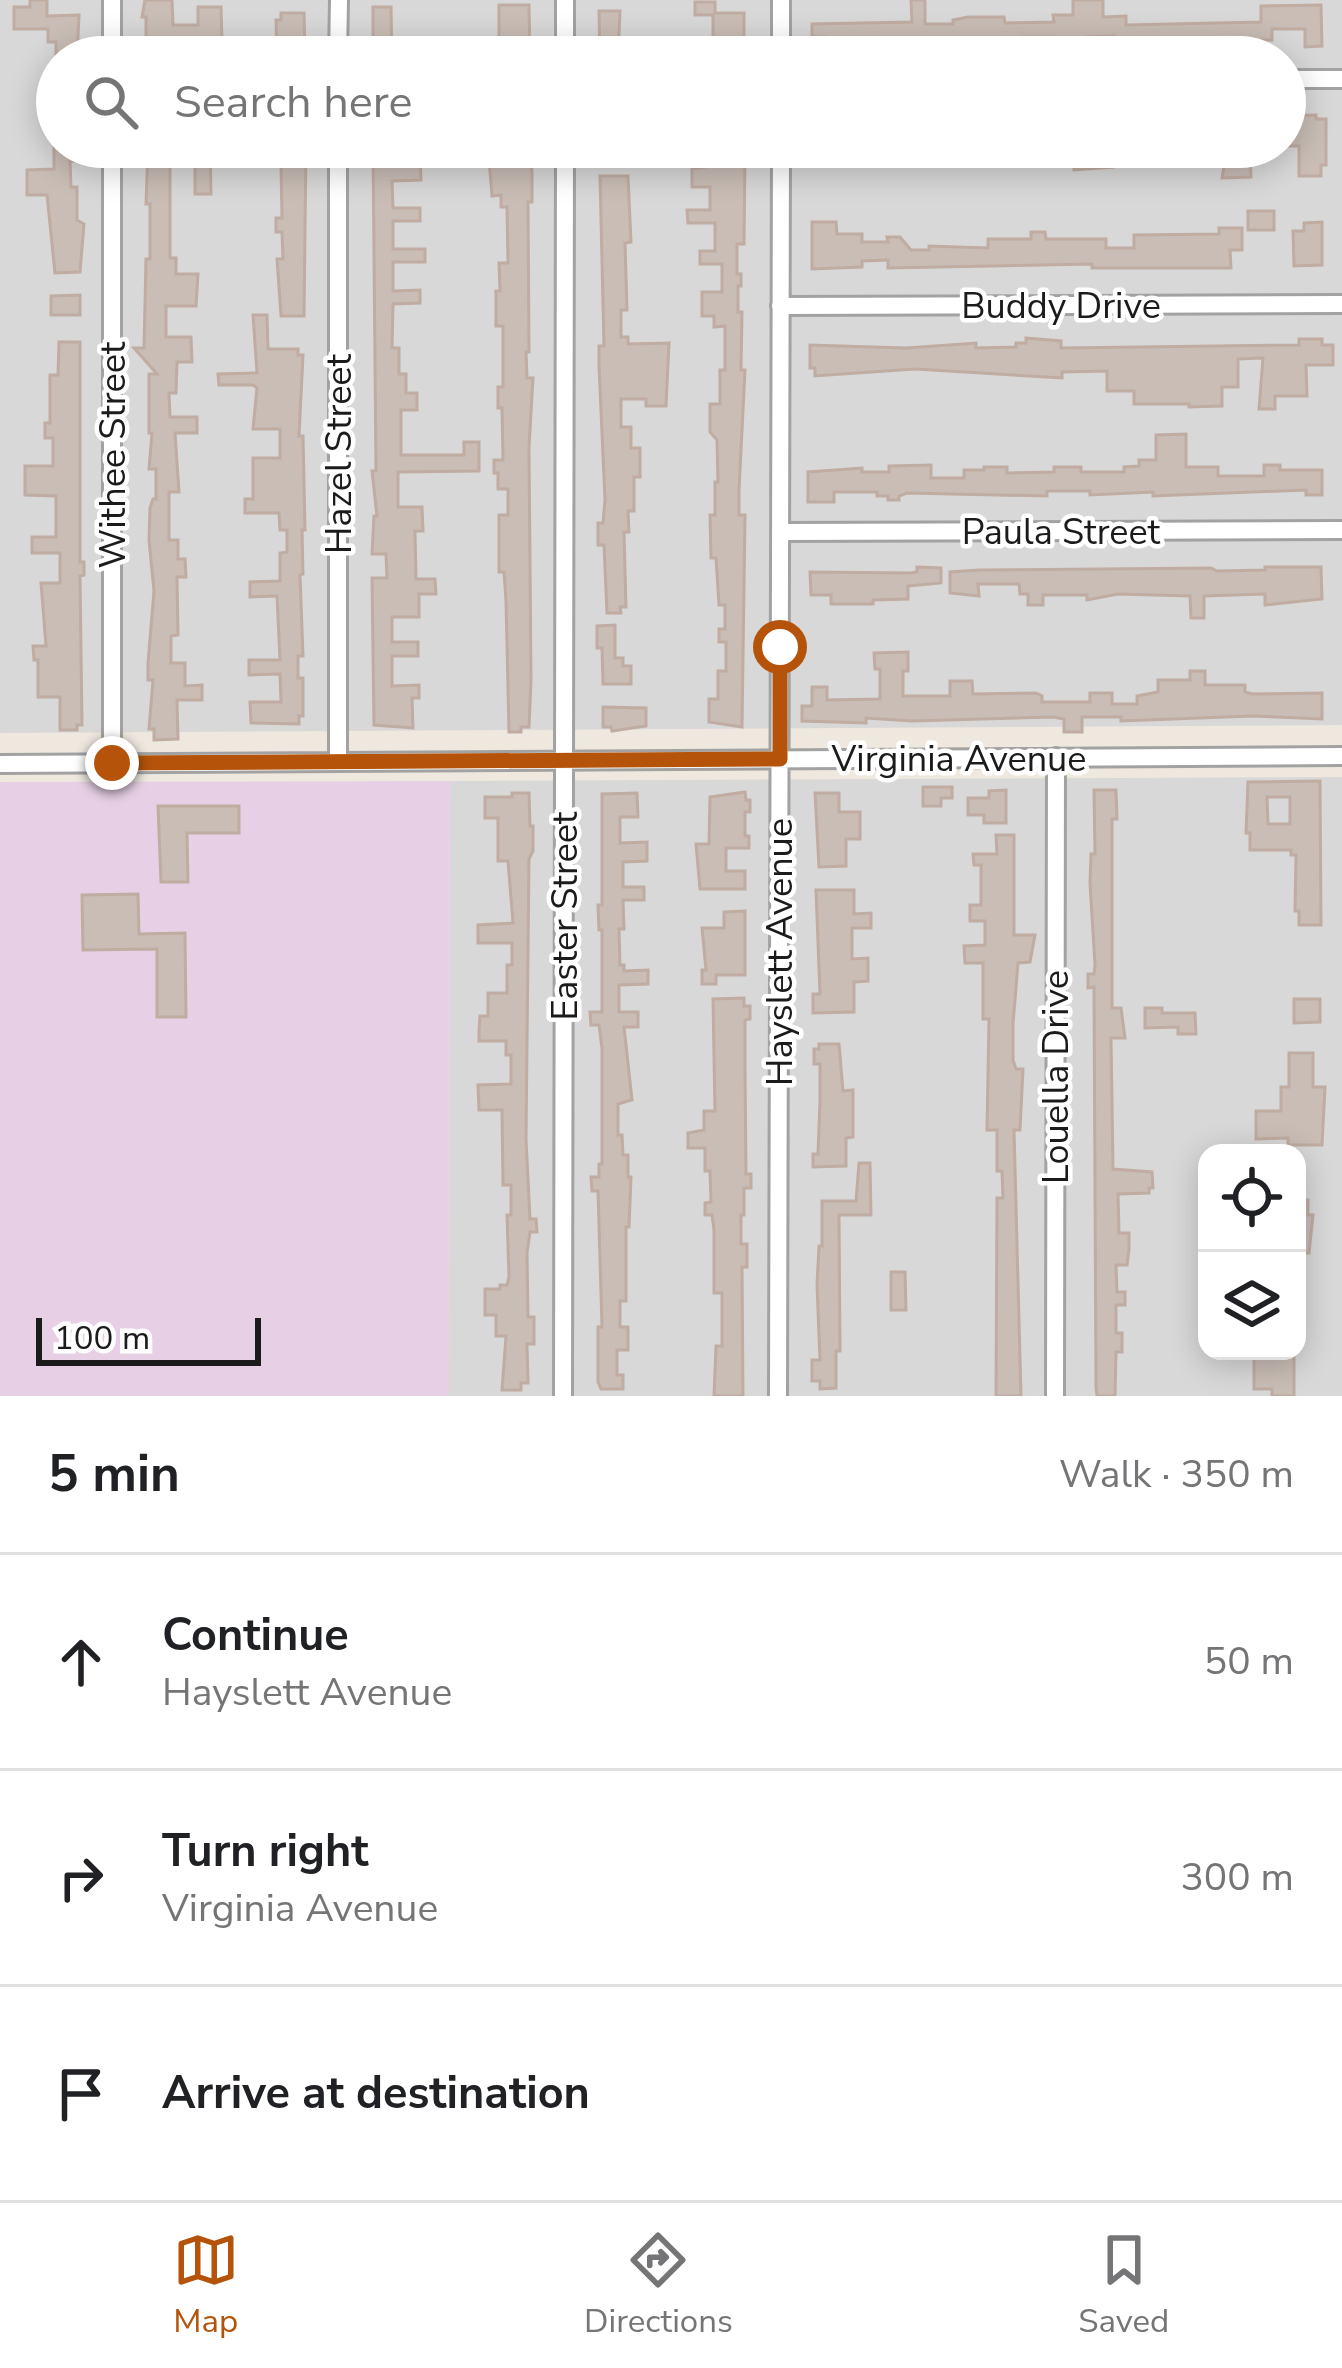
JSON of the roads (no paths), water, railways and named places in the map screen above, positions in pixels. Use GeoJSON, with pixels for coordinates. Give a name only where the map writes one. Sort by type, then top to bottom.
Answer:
{"type":"FeatureCollection","features":[{"type":"Feature","properties":{"kind":"street"},"geometry":{"type":"LineString","coordinates":[[112,0],[112,36]]}},
{"type":"Feature","properties":{"kind":"street"},"geometry":{"type":"LineString","coordinates":[[338,0],[338,36]]}},
{"type":"Feature","properties":{"kind":"street"},"geometry":{"type":"LineString","coordinates":[[565,0],[565,36]]}},
{"type":"Feature","properties":{"kind":"street"},"geometry":{"type":"LineString","coordinates":[[781,0],[781,36]]}},
{"type":"Feature","properties":{"kind":"street"},"geometry":{"type":"LineString","coordinates":[[1306,79],[1342,79]]}},
{"type":"Feature","properties":{"kind":"street","name":"Withee Street"},"geometry":{"type":"LineString","coordinates":[[112,168],[112,763]]}},
{"type":"Feature","properties":{"kind":"street","name":"Hazel Street"},"geometry":{"type":"LineString","coordinates":[[338,168],[338,761]]}},
{"type":"Feature","properties":{"kind":"street","name":"Easter Street"},"geometry":{"type":"LineString","coordinates":[[562,1396],[565,168]]}},
{"type":"Feature","properties":{"kind":"street","name":"Hayslett Avenue"},"geometry":{"type":"LineString","coordinates":[[778,1396],[781,168]]}},
{"type":"Feature","properties":{"kind":"street","name":"Buddy Drive"},"geometry":{"type":"LineString","coordinates":[[780,306],[1342,304]]}},
{"type":"Feature","properties":{"kind":"street","name":"Paula Street"},"geometry":{"type":"LineString","coordinates":[[780,532],[1342,530]]}},
{"type":"Feature","properties":{"kind":"street","name":"Virginia Avenue"},"geometry":{"type":"LineString","coordinates":[[0,764],[1342,756]]}},
{"type":"Feature","properties":{"kind":"street","name":"Louella Drive"},"geometry":{"type":"LineString","coordinates":[[1054,1396],[1056,758]]}}]}
